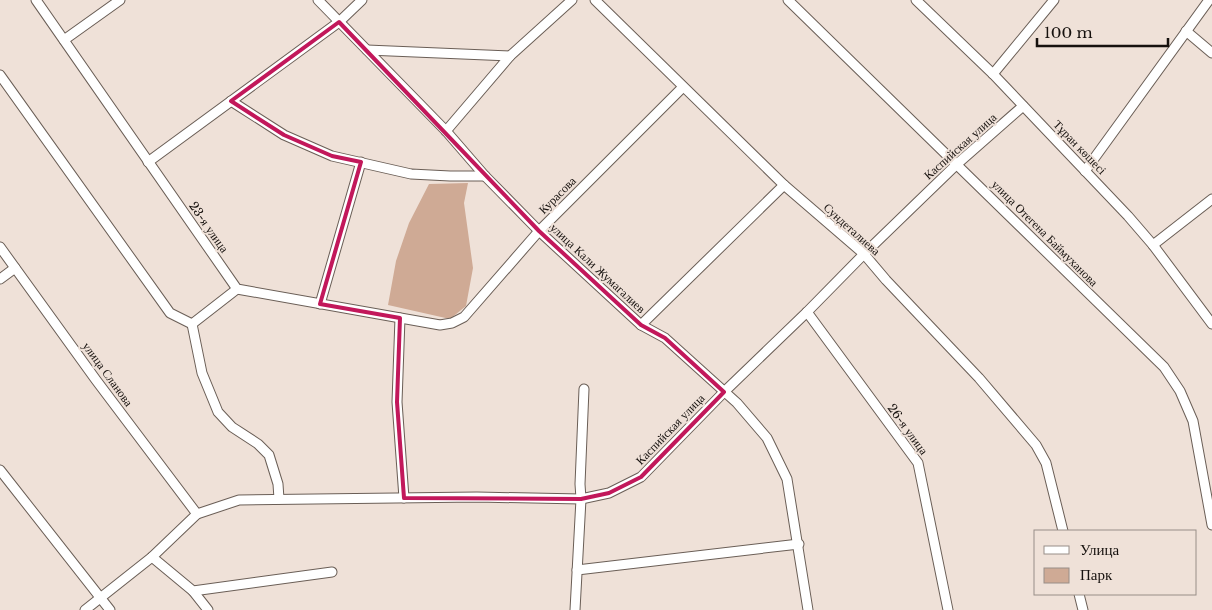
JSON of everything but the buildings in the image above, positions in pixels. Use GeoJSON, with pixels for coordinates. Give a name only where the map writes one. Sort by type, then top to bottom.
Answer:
{"type":"FeatureCollection","features":[{"type":"Feature","properties":{"kind":"street","name":"23-я улица"},"geometry":{"type":"LineString","coordinates":[[36,0],[237,290]]}},
{"type":"Feature","properties":{"kind":"street"},"geometry":{"type":"LineString","coordinates":[[64,40],[120,0]]}},
{"type":"Feature","properties":{"kind":"street","name":"улица Кали Жумагалиев"},"geometry":{"type":"LineString","coordinates":[[318,0],[446,131],[485,176],[539,231],[641,325],[665,338],[737,403],[767,438],[787,479],[799,544],[808,610]]}},
{"type":"Feature","properties":{"kind":"street"},"geometry":{"type":"LineString","coordinates":[[148,162],[339,22],[362,0]]}},
{"type":"Feature","properties":{"kind":"street"},"geometry":{"type":"LineString","coordinates":[[446,131],[510,56],[572,0]]}},
{"type":"Feature","properties":{"kind":"street","name":"Сундеталиева"},"geometry":{"type":"LineString","coordinates":[[595,0],[784,185],[864,254],[886,280],[979,378],[1036,445],[1046,463],[1063,530]]}},
{"type":"Feature","properties":{"kind":"street","name":"улица Отегена Баймуханова"},"geometry":{"type":"LineString","coordinates":[[788,0],[1164,368],[1180,391],[1193,422],[1212,525]]}},
{"type":"Feature","properties":{"kind":"street","name":"Тұран көшесі"},"geometry":{"type":"LineString","coordinates":[[916,0],[993,74],[1128,216],[1153,245],[1212,324]]}},
{"type":"Feature","properties":{"kind":"street"},"geometry":{"type":"LineString","coordinates":[[1085,171],[1208,0]]}},
{"type":"Feature","properties":{"kind":"street"},"geometry":{"type":"LineString","coordinates":[[993,74],[1052,1]]}},
{"type":"Feature","properties":{"kind":"street"},"geometry":{"type":"LineString","coordinates":[[1186,31],[1212,53]]}},
{"type":"Feature","properties":{"kind":"street"},"geometry":{"type":"LineString","coordinates":[[367,50],[510,56]]}},
{"type":"Feature","properties":{"kind":"street"},"geometry":{"type":"LineString","coordinates":[[0,75],[170,313],[192,324]]}},
{"type":"Feature","properties":{"kind":"street","name":"Курасова"},"geometry":{"type":"LineString","coordinates":[[400,318],[440,324],[452,323],[464,317],[539,231],[683,87]]}},
{"type":"Feature","properties":{"kind":"street"},"geometry":{"type":"LineString","coordinates":[[231,101],[284,135],[332,156],[411,174],[485,176]]}},
{"type":"Feature","properties":{"kind":"street","name":"Каспийская улица"},"geometry":{"type":"LineString","coordinates":[[85,610],[152,558],[197,514],[239,500],[477,497],[581,499],[609,493],[641,477],[864,254],[957,164],[1023,106]]}},
{"type":"Feature","properties":{"kind":"street"},"geometry":{"type":"LineString","coordinates":[[320,304],[361,162]]}},
{"type":"Feature","properties":{"kind":"street"},"geometry":{"type":"LineString","coordinates":[[641,325],[784,185]]}},
{"type":"Feature","properties":{"kind":"street"},"geometry":{"type":"LineString","coordinates":[[1153,245],[1212,199]]}},
{"type":"Feature","properties":{"kind":"street","name":"улица Сланова"},"geometry":{"type":"LineString","coordinates":[[0,247],[96,380],[197,514]]}},
{"type":"Feature","properties":{"kind":"street"},"geometry":{"type":"LineString","coordinates":[[0,279],[15,268]]}},
{"type":"Feature","properties":{"kind":"street"},"geometry":{"type":"LineString","coordinates":[[192,324],[237,290],[400,318],[397,402],[404,498]]}},
{"type":"Feature","properties":{"kind":"street","name":"26-я улица"},"geometry":{"type":"LineString","coordinates":[[807,312],[918,463],[948,610]]}},
{"type":"Feature","properties":{"kind":"street"},"geometry":{"type":"LineString","coordinates":[[192,324],[202,373],[218,412],[232,427],[258,444],[270,455],[278,484],[279,499]]}},
{"type":"Feature","properties":{"kind":"street"},"geometry":{"type":"LineString","coordinates":[[575,610],[584,389]]}},
{"type":"Feature","properties":{"kind":"street"},"geometry":{"type":"LineString","coordinates":[[0,470],[110,610]]}},
{"type":"Feature","properties":{"kind":"street"},"geometry":{"type":"LineString","coordinates":[[578,570],[799,544]]}},
{"type":"Feature","properties":{"kind":"street"},"geometry":{"type":"LineString","coordinates":[[152,558],[193,591],[208,610]]}},
{"type":"Feature","properties":{"kind":"street"},"geometry":{"type":"LineString","coordinates":[[193,591],[332,572]]}},
{"type":"Feature","properties":{"kind":"street"},"geometry":{"type":"LineString","coordinates":[[1079,595],[1083,610]]}},
{"type":"Feature","properties":{"kind":"highlighted area"},"geometry":{"type":"Polygon","coordinates":[[[339,22],[539,231],[641,325],[665,338],[724,392],[641,477],[609,493],[581,499],[404,498],[397,402],[400,318],[320,304],[361,162],[332,156],[284,135],[231,101],[339,22]]]}},
{"type":"Feature","properties":{"kind":"green space"},"geometry":{"type":"Polygon","coordinates":[[[468,183],[464,203],[473,268],[466,306],[450,319],[388,305],[396,261],[409,223],[429,184],[468,183]]]}}]}
